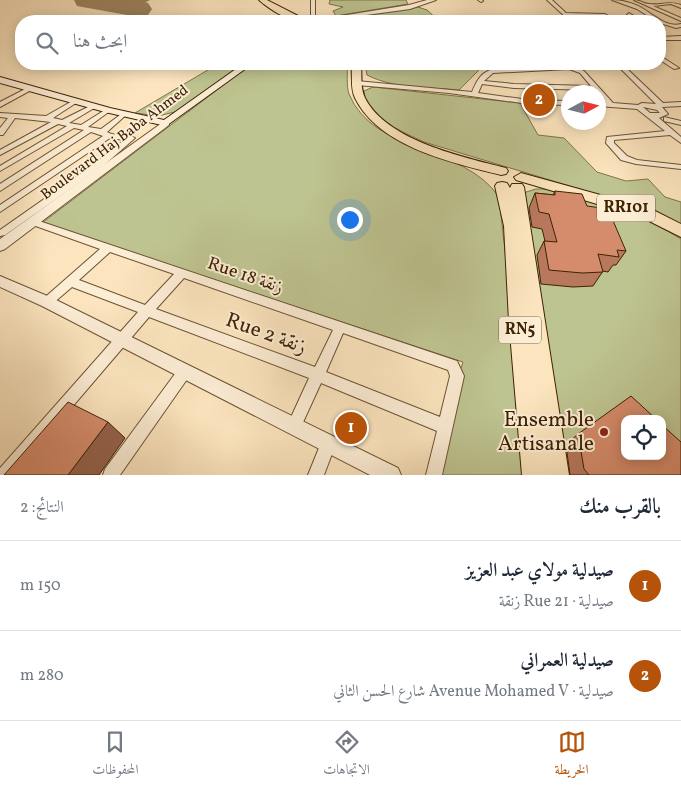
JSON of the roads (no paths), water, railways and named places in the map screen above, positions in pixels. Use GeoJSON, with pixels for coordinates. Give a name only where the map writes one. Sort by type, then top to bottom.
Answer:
{"type":"FeatureCollection","features":[{"type":"Feature","properties":{"kind":"main road"},"geometry":{"type":"LineString","coordinates":[[257,0],[284,15]]}},
{"type":"Feature","properties":{"kind":"main road"},"geometry":{"type":"LineString","coordinates":[[262,0],[289,15]]}},
{"type":"Feature","properties":{"kind":"main road","name":"Boulevard Haj Baba Ahmed"},"geometry":{"type":"LineString","coordinates":[[166,123],[240,70]]}},
{"type":"Feature","properties":{"kind":"main road"},"geometry":{"type":"LineString","coordinates":[[356,70],[361,100],[377,120],[417,144],[509,182]]}},
{"type":"Feature","properties":{"kind":"main road"},"geometry":{"type":"LineString","coordinates":[[0,80],[108,110],[166,123]]}},
{"type":"Feature","properties":{"kind":"main road","name":"RR101"},"geometry":{"type":"LineString","coordinates":[[509,182],[569,190],[646,213],[681,231]]}},
{"type":"Feature","properties":{"kind":"main road","name":"RN5"},"geometry":{"type":"LineString","coordinates":[[509,182],[556,475]]}},
{"type":"Feature","properties":{"kind":"main road","name":"RN5"},"geometry":{"type":"LineString","coordinates":[[517,235],[521,353],[535,475]]}},
{"type":"Feature","properties":{"kind":"street"},"geometry":{"type":"LineString","coordinates":[[309,15],[314,0]]}},
{"type":"Feature","properties":{"kind":"street"},"geometry":{"type":"LineString","coordinates":[[357,15],[417,5],[433,0]]}},
{"type":"Feature","properties":{"kind":"street"},"geometry":{"type":"LineString","coordinates":[[549,0],[565,14],[606,15]]}},
{"type":"Feature","properties":{"kind":"street"},"geometry":{"type":"LineString","coordinates":[[614,0],[650,15]]}},
{"type":"Feature","properties":{"kind":"street"},"geometry":{"type":"LineString","coordinates":[[636,0],[681,20]]}},
{"type":"Feature","properties":{"kind":"street"},"geometry":{"type":"LineString","coordinates":[[652,6],[672,3],[681,7]]}},
{"type":"Feature","properties":{"kind":"street"},"geometry":{"type":"LineString","coordinates":[[645,12],[664,12]]}},
{"type":"Feature","properties":{"kind":"street"},"geometry":{"type":"LineString","coordinates":[[666,23],[679,26]]}},
{"type":"Feature","properties":{"kind":"street"},"geometry":{"type":"LineString","coordinates":[[679,26],[671,27],[681,31]]}},
{"type":"Feature","properties":{"kind":"street"},"geometry":{"type":"LineString","coordinates":[[666,39],[681,38]]}},
{"type":"Feature","properties":{"kind":"street"},"geometry":{"type":"LineString","coordinates":[[666,62],[676,68]]}},
{"type":"Feature","properties":{"kind":"street"},"geometry":{"type":"LineString","coordinates":[[474,94],[479,82],[492,70]]}},
{"type":"Feature","properties":{"kind":"street"},"geometry":{"type":"LineString","coordinates":[[510,70],[514,86],[529,102]]}},
{"type":"Feature","properties":{"kind":"street"},"geometry":{"type":"LineString","coordinates":[[551,70],[554,74]]}},
{"type":"Feature","properties":{"kind":"street"},"geometry":{"type":"LineString","coordinates":[[580,70],[592,85]]}},
{"type":"Feature","properties":{"kind":"street"},"geometry":{"type":"LineString","coordinates":[[625,70],[663,110],[665,118],[681,140]]}},
{"type":"Feature","properties":{"kind":"street"},"geometry":{"type":"LineString","coordinates":[[479,82],[514,86],[561,83],[575,85]]}},
{"type":"Feature","properties":{"kind":"street"},"geometry":{"type":"LineString","coordinates":[[357,83],[474,94],[529,102],[561,103]]}},
{"type":"Feature","properties":{"kind":"street"},"geometry":{"type":"LineString","coordinates":[[0,105],[31,88]]}},
{"type":"Feature","properties":{"kind":"street"},"geometry":{"type":"LineString","coordinates":[[606,100],[611,105]]}},
{"type":"Feature","properties":{"kind":"street"},"geometry":{"type":"LineString","coordinates":[[46,118],[76,101]]}},
{"type":"Feature","properties":{"kind":"street"},"geometry":{"type":"LineString","coordinates":[[639,108],[642,105],[681,104]]}},
{"type":"Feature","properties":{"kind":"street"},"geometry":{"type":"LineString","coordinates":[[606,105],[639,108],[651,115],[681,123]]}},
{"type":"Feature","properties":{"kind":"street"},"geometry":{"type":"LineString","coordinates":[[0,155],[59,122],[94,106]]}},
{"type":"Feature","properties":{"kind":"street"},"geometry":{"type":"LineString","coordinates":[[0,188],[87,128],[108,110]]}},
{"type":"Feature","properties":{"kind":"street"},"geometry":{"type":"LineString","coordinates":[[0,209],[105,134],[124,114]]}},
{"type":"Feature","properties":{"kind":"street"},"geometry":{"type":"LineString","coordinates":[[0,115],[46,118],[105,134],[131,138],[100,164],[1,232]]}},
{"type":"Feature","properties":{"kind":"street"},"geometry":{"type":"LineString","coordinates":[[651,115],[670,133],[681,140]]}},
{"type":"Feature","properties":{"kind":"street"},"geometry":{"type":"LineString","coordinates":[[0,133],[13,116]]}},
{"type":"Feature","properties":{"kind":"street","name":"Boulevard Haj Baba Ahmed"},"geometry":{"type":"LineString","coordinates":[[0,246],[166,123]]}},
{"type":"Feature","properties":{"kind":"street"},"geometry":{"type":"LineString","coordinates":[[0,169],[73,126]]}},
{"type":"Feature","properties":{"kind":"street"},"geometry":{"type":"LineString","coordinates":[[670,133],[613,138],[610,139],[610,143],[624,158],[636,162],[681,166]]}},
{"type":"Feature","properties":{"kind":"street"},"geometry":{"type":"LineString","coordinates":[[0,155],[17,158]]}},
{"type":"Feature","properties":{"kind":"street","name":"Rue 18 زنقة"},"geometry":{"type":"LineString","coordinates":[[33,222],[340,328],[446,362],[456,369],[457,376],[446,427]]}},
{"type":"Feature","properties":{"kind":"street"},"geometry":{"type":"LineString","coordinates":[[1,232],[14,236]]}},
{"type":"Feature","properties":{"kind":"street"},"geometry":{"type":"LineString","coordinates":[[47,302],[108,248]]}},
{"type":"Feature","properties":{"kind":"street"},"geometry":{"type":"LineString","coordinates":[[4,475],[121,339],[182,273]]}},
{"type":"Feature","properties":{"kind":"street"},"geometry":{"type":"LineString","coordinates":[[0,281],[47,302],[391,475]]}},
{"type":"Feature","properties":{"kind":"street","name":"Rue 2 زنقة"},"geometry":{"type":"LineString","coordinates":[[71,282],[318,375],[446,427]]}},
{"type":"Feature","properties":{"kind":"street"},"geometry":{"type":"LineString","coordinates":[[294,426],[340,328]]}},
{"type":"Feature","properties":{"kind":"street"},"geometry":{"type":"LineString","coordinates":[[111,475],[185,371]]}},
{"type":"Feature","properties":{"kind":"street"},"geometry":{"type":"LineString","coordinates":[[434,475],[446,427]]}},
{"type":"Feature","properties":{"kind":"street"},"geometry":{"type":"LineString","coordinates":[[316,475],[328,444]]}},
{"type":"Feature","properties":{"kind":"place","name":"صيدلية العمراني"},"geometry":{"type":"Point","coordinates":[539,100]}},
{"type":"Feature","properties":{"kind":"place","name":"صيدلية مولاي عبد العزيز"},"geometry":{"type":"Point","coordinates":[351,428]}},
{"type":"Feature","properties":{"kind":"place","name":"Ensemble Artisanale"},"geometry":{"type":"Point","coordinates":[604,432]}}]}
